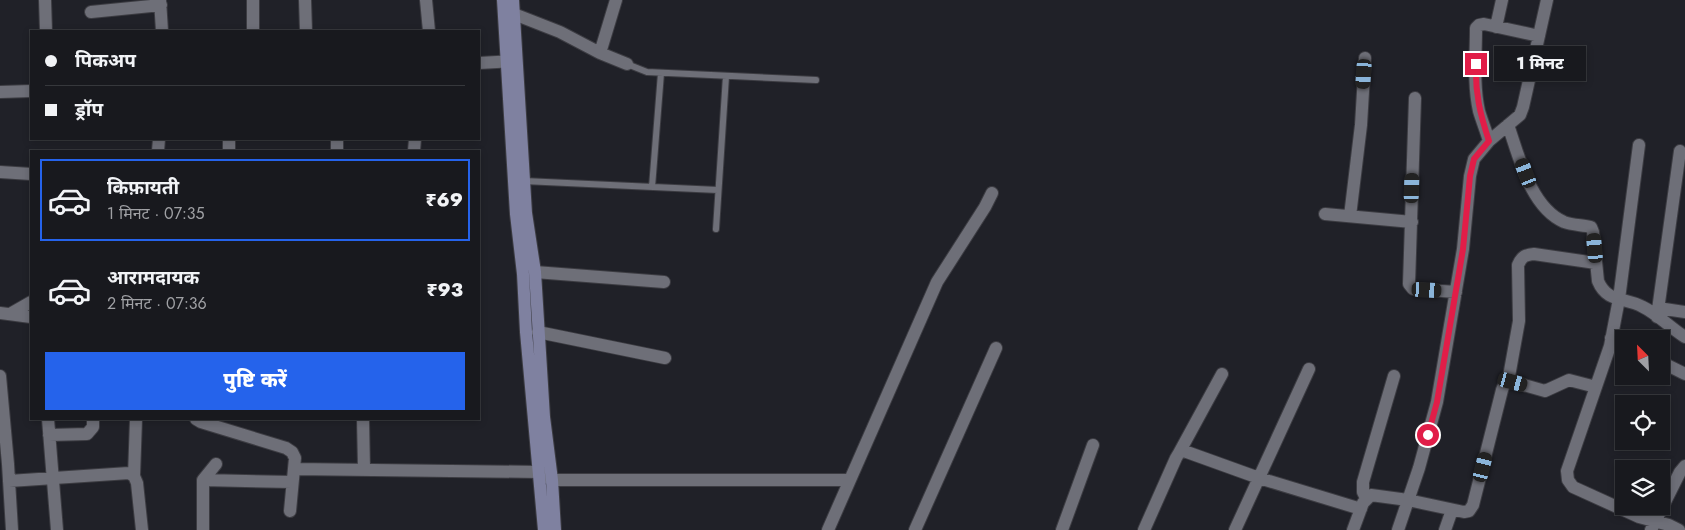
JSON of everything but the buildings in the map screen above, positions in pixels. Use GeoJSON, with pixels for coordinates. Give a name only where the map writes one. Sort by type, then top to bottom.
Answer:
{"type":"FeatureCollection","features":[{"type":"Feature","properties":{"kind":"street"},"geometry":{"type":"LineString","coordinates":[[44,0],[46,30]]}},
{"type":"Feature","properties":{"kind":"street"},"geometry":{"type":"LineString","coordinates":[[253,0],[253,30]]}},
{"type":"Feature","properties":{"kind":"street"},"geometry":{"type":"LineString","coordinates":[[305,0],[306,30]]}},
{"type":"Feature","properties":{"kind":"street"},"geometry":{"type":"LineString","coordinates":[[426,0],[429,30]]}},
{"type":"Feature","properties":{"kind":"street"},"geometry":{"type":"LineString","coordinates":[[503,0],[526,213],[535,272],[544,417],[552,480],[555,530]]}},
{"type":"Feature","properties":{"kind":"street"},"geometry":{"type":"LineString","coordinates":[[513,0],[511,61],[516,214],[523,274],[526,332],[544,530]]}},
{"type":"Feature","properties":{"kind":"street"},"geometry":{"type":"LineString","coordinates":[[600,53],[616,0]]}},
{"type":"Feature","properties":{"kind":"street"},"geometry":{"type":"LineString","coordinates":[[1496,27],[1502,0]]}},
{"type":"Feature","properties":{"kind":"street"},"geometry":{"type":"LineString","coordinates":[[1398,530],[1420,468],[1437,402],[1463,249],[1470,176],[1474,159],[1489,141],[1520,115],[1547,0]]}},
{"type":"Feature","properties":{"kind":"street"},"geometry":{"type":"LineString","coordinates":[[91,12],[160,3],[162,30]]}},
{"type":"Feature","properties":{"kind":"street"},"geometry":{"type":"LineString","coordinates":[[514,14],[560,32],[600,53],[627,64]]}},
{"type":"Feature","properties":{"kind":"street"},"geometry":{"type":"LineString","coordinates":[[1489,141],[1479,110],[1475,82],[1476,28],[1484,24],[1539,36]]}},
{"type":"Feature","properties":{"kind":"street"},"geometry":{"type":"LineString","coordinates":[[1350,216],[1361,126],[1365,58]]}},
{"type":"Feature","properties":{"kind":"street"},"geometry":{"type":"LineString","coordinates":[[480,64],[511,61]]}},
{"type":"Feature","properties":{"kind":"street"},"geometry":{"type":"LineString","coordinates":[[0,92],[30,92]]}},
{"type":"Feature","properties":{"kind":"street"},"geometry":{"type":"LineString","coordinates":[[1415,98],[1409,284],[1413,289],[1456,292]]}},
{"type":"Feature","properties":{"kind":"street"},"geometry":{"type":"LineString","coordinates":[[1508,125],[1531,190],[1546,209],[1564,222],[1591,227],[1598,281],[1601,288],[1608,296],[1657,312],[1685,337]]}},
{"type":"Feature","properties":{"kind":"street"},"geometry":{"type":"LineString","coordinates":[[1639,145],[1619,299],[1611,338],[1567,471],[1568,480],[1573,487],[1639,517],[1653,526],[1669,525],[1679,530]]}},
{"type":"Feature","properties":{"kind":"street"},"geometry":{"type":"LineString","coordinates":[[1657,312],[1680,151]]}},
{"type":"Feature","properties":{"kind":"street"},"geometry":{"type":"LineString","coordinates":[[0,172],[30,174]]}},
{"type":"Feature","properties":{"kind":"street"},"geometry":{"type":"LineString","coordinates":[[828,530],[937,282],[992,193]]}},
{"type":"Feature","properties":{"kind":"street"},"geometry":{"type":"LineString","coordinates":[[1325,214],[1412,222]]}},
{"type":"Feature","properties":{"kind":"street"},"geometry":{"type":"LineString","coordinates":[[1508,382],[1518,321],[1518,265],[1521,259],[1525,255],[1534,254],[1596,264]]}},
{"type":"Feature","properties":{"kind":"street"},"geometry":{"type":"LineString","coordinates":[[535,272],[664,282]]}},
{"type":"Feature","properties":{"kind":"street"},"geometry":{"type":"LineString","coordinates":[[5,314],[30,302]]}},
{"type":"Feature","properties":{"kind":"street"},"geometry":{"type":"LineString","coordinates":[[1657,312],[1685,312]]}},
{"type":"Feature","properties":{"kind":"street"},"geometry":{"type":"LineString","coordinates":[[5,314],[30,317]]}},
{"type":"Feature","properties":{"kind":"street"},"geometry":{"type":"LineString","coordinates":[[538,332],[665,358]]}},
{"type":"Feature","properties":{"kind":"street"},"geometry":{"type":"LineString","coordinates":[[1611,338],[1615,340]]}},
{"type":"Feature","properties":{"kind":"street"},"geometry":{"type":"LineString","coordinates":[[915,530],[996,348]]}},
{"type":"Feature","properties":{"kind":"street"},"geometry":{"type":"LineString","coordinates":[[1670,366],[1685,374]]}},
{"type":"Feature","properties":{"kind":"street"},"geometry":{"type":"LineString","coordinates":[[1235,530],[1310,369]]}},
{"type":"Feature","properties":{"kind":"street"},"geometry":{"type":"LineString","coordinates":[[1144,530],[1179,453],[1222,374]]}},
{"type":"Feature","properties":{"kind":"street"},"geometry":{"type":"LineString","coordinates":[[0,376],[2,422],[9,481],[12,530]]}},
{"type":"Feature","properties":{"kind":"street"},"geometry":{"type":"LineString","coordinates":[[1364,503],[1363,482],[1394,376]]}},
{"type":"Feature","properties":{"kind":"street"},"geometry":{"type":"LineString","coordinates":[[1353,530],[1364,503],[1371,495],[1469,512],[1474,505],[1504,384],[1513,382],[1545,391],[1569,380],[1596,387]]}},
{"type":"Feature","properties":{"kind":"street"},"geometry":{"type":"LineString","coordinates":[[48,420],[57,530]]}},
{"type":"Feature","properties":{"kind":"street"},"geometry":{"type":"LineString","coordinates":[[49,435],[87,434],[93,427],[93,420]]}},
{"type":"Feature","properties":{"kind":"street"},"geometry":{"type":"LineString","coordinates":[[134,476],[136,420]]}},
{"type":"Feature","properties":{"kind":"street"},"geometry":{"type":"LineString","coordinates":[[198,420],[286,448],[292,452],[295,458],[290,512]]}},
{"type":"Feature","properties":{"kind":"street"},"geometry":{"type":"LineString","coordinates":[[363,420],[364,469]]}},
{"type":"Feature","properties":{"kind":"street"},"geometry":{"type":"LineString","coordinates":[[1062,530],[1093,445]]}},
{"type":"Feature","properties":{"kind":"street"},"geometry":{"type":"LineString","coordinates":[[1179,453],[1189,452],[1259,478],[1364,503]]}},
{"type":"Feature","properties":{"kind":"street"},"geometry":{"type":"LineString","coordinates":[[203,530],[203,480],[216,464]]}},
{"type":"Feature","properties":{"kind":"street"},"geometry":{"type":"LineString","coordinates":[[1653,526],[1680,472],[1685,466]]}},
{"type":"Feature","properties":{"kind":"street"},"geometry":{"type":"LineString","coordinates":[[203,480],[364,469],[540,472],[552,480],[850,480]]}},
{"type":"Feature","properties":{"kind":"street"},"geometry":{"type":"LineString","coordinates":[[9,481],[129,472],[137,482],[142,530]]}},
{"type":"Feature","properties":{"kind":"street"},"geometry":{"type":"LineString","coordinates":[[1445,530],[1452,510]]}},
{"type":"Feature","properties":{"kind":"lane"},"geometry":{"type":"LineString","coordinates":[[627,64],[647,72],[816,80]]}},
{"type":"Feature","properties":{"kind":"lane"},"geometry":{"type":"LineString","coordinates":[[652,187],[661,72]]}},
{"type":"Feature","properties":{"kind":"lane"},"geometry":{"type":"LineString","coordinates":[[716,229],[726,76]]}},
{"type":"Feature","properties":{"kind":"lane"},"geometry":{"type":"LineString","coordinates":[[524,181],[718,190]]}},
{"type":"Feature","properties":{"kind":"route"},"geometry":{"type":"LineString","coordinates":[[1428,435],[1437,402],[1463,249],[1470,176],[1474,159],[1489,141],[1479,110],[1475,82],[1476,64]]}}]}
